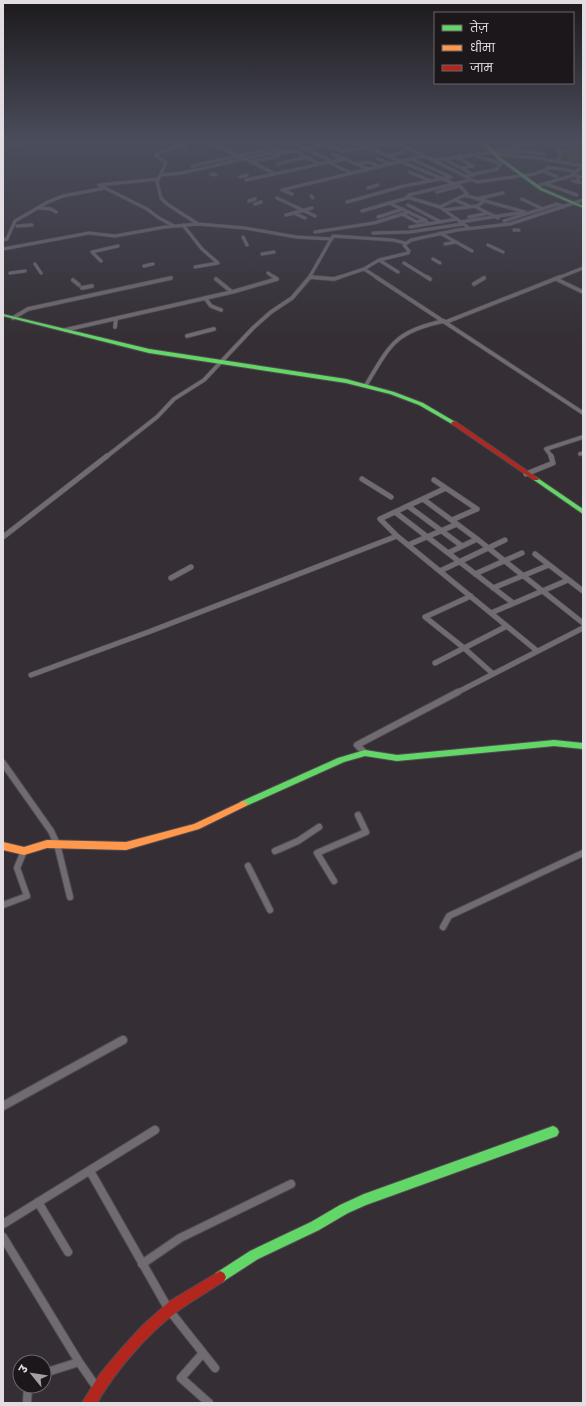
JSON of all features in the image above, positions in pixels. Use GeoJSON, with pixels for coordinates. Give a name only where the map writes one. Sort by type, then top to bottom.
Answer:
{"type":"FeatureCollection","features":[{"type":"Feature","properties":{"kind":"street"},"geometry":{"type":"LineString","coordinates":[[144,207],[159,218],[174,226]]}},
{"type":"Feature","properties":{"kind":"street"},"geometry":{"type":"LineString","coordinates":[[171,207],[198,224]]}},
{"type":"Feature","properties":{"kind":"street"},"geometry":{"type":"LineString","coordinates":[[294,207],[315,216]]}},
{"type":"Feature","properties":{"kind":"street"},"geometry":{"type":"LineString","coordinates":[[362,211],[377,207]]}},
{"type":"Feature","properties":{"kind":"street"},"geometry":{"type":"LineString","coordinates":[[399,207],[425,220],[428,224]]}},
{"type":"Feature","properties":{"kind":"street"},"geometry":{"type":"LineString","coordinates":[[412,207],[441,222]]}},
{"type":"Feature","properties":{"kind":"street"},"geometry":{"type":"LineString","coordinates":[[440,207],[469,228]]}},
{"type":"Feature","properties":{"kind":"street"},"geometry":{"type":"LineString","coordinates":[[444,210],[465,207]]}},
{"type":"Feature","properties":{"kind":"street"},"geometry":{"type":"LineString","coordinates":[[476,207],[510,224]]}},
{"type":"Feature","properties":{"kind":"street"},"geometry":{"type":"LineString","coordinates":[[510,207],[523,212]]}},
{"type":"Feature","properties":{"kind":"street"},"geometry":{"type":"LineString","coordinates":[[373,233],[410,232],[525,212],[523,212],[538,207],[543,209]]}},
{"type":"Feature","properties":{"kind":"street"},"geometry":{"type":"LineString","coordinates":[[504,221],[550,207]]}},
{"type":"Feature","properties":{"kind":"street"},"geometry":{"type":"LineString","coordinates":[[3,537],[157,418],[174,399],[204,380],[240,341],[271,312],[292,298],[310,277],[321,260],[333,236],[345,235],[394,240],[405,243],[411,240],[440,233],[469,228],[510,224],[564,207]]}},
{"type":"Feature","properties":{"kind":"street"},"geometry":{"type":"LineString","coordinates":[[3,240],[7,239],[15,221],[39,208],[51,209],[56,212]]}},
{"type":"Feature","properties":{"kind":"street"},"geometry":{"type":"LineString","coordinates":[[286,215],[312,208]]}},
{"type":"Feature","properties":{"kind":"street"},"geometry":{"type":"LineString","coordinates":[[359,208],[366,210]]}},
{"type":"Feature","properties":{"kind":"street"},"geometry":{"type":"LineString","coordinates":[[384,220],[378,217],[403,209]]}},
{"type":"Feature","properties":{"kind":"street"},"geometry":{"type":"LineString","coordinates":[[315,232],[384,220],[409,212]]}},
{"type":"Feature","properties":{"kind":"street"},"geometry":{"type":"LineString","coordinates":[[294,213],[305,218]]}},
{"type":"Feature","properties":{"kind":"street"},"geometry":{"type":"LineString","coordinates":[[473,220],[468,216],[489,213]]}},
{"type":"Feature","properties":{"kind":"street"},"geometry":{"type":"LineString","coordinates":[[402,214],[417,222],[434,218]]}},
{"type":"Feature","properties":{"kind":"street"},"geometry":{"type":"LineString","coordinates":[[410,227],[457,219]]}},
{"type":"Feature","properties":{"kind":"street"},"geometry":{"type":"LineString","coordinates":[[107,241],[146,230],[198,224],[245,228],[296,237],[332,239]]}},
{"type":"Feature","properties":{"kind":"street"},"geometry":{"type":"LineString","coordinates":[[17,226],[32,225]]}},
{"type":"Feature","properties":{"kind":"street"},"geometry":{"type":"LineString","coordinates":[[183,225],[202,249],[218,263],[195,268]]}},
{"type":"Feature","properties":{"kind":"street"},"geometry":{"type":"LineString","coordinates":[[514,230],[519,230]]}},
{"type":"Feature","properties":{"kind":"street"},"geometry":{"type":"LineString","coordinates":[[3,249],[89,233],[119,237]]}},
{"type":"Feature","properties":{"kind":"street"},"geometry":{"type":"LineString","coordinates":[[440,233],[472,251]]}},
{"type":"Feature","properties":{"kind":"street"},"geometry":{"type":"LineString","coordinates":[[243,237],[247,245]]}},
{"type":"Feature","properties":{"kind":"street"},"geometry":{"type":"LineString","coordinates":[[445,244],[456,242]]}},
{"type":"Feature","properties":{"kind":"street"},"geometry":{"type":"LineString","coordinates":[[405,243],[404,245],[409,251],[408,253]]}},
{"type":"Feature","properties":{"kind":"street"},"geometry":{"type":"LineString","coordinates":[[488,245],[503,252]]}},
{"type":"Feature","properties":{"kind":"street"},"geometry":{"type":"LineString","coordinates":[[101,261],[92,252],[118,246]]}},
{"type":"Feature","properties":{"kind":"street"},"geometry":{"type":"LineString","coordinates":[[262,254],[274,252]]}},
{"type":"Feature","properties":{"kind":"street"},"geometry":{"type":"LineString","coordinates":[[310,277],[334,280],[380,260],[413,252]]}},
{"type":"Feature","properties":{"kind":"street"},"geometry":{"type":"LineString","coordinates":[[434,259],[440,263]]}},
{"type":"Feature","properties":{"kind":"street"},"geometry":{"type":"LineString","coordinates":[[380,260],[398,272]]}},
{"type":"Feature","properties":{"kind":"street"},"geometry":{"type":"LineString","coordinates":[[404,263],[430,279]]}},
{"type":"Feature","properties":{"kind":"street"},"geometry":{"type":"LineString","coordinates":[[35,264],[41,273]]}},
{"type":"Feature","properties":{"kind":"street"},"geometry":{"type":"LineString","coordinates":[[144,266],[153,264]]}},
{"type":"Feature","properties":{"kind":"street"},"geometry":{"type":"LineString","coordinates":[[364,268],[583,413]]}},
{"type":"Feature","properties":{"kind":"street"},"geometry":{"type":"LineString","coordinates":[[366,385],[391,347],[399,338],[429,324],[445,321],[583,268]]}},
{"type":"Feature","properties":{"kind":"street"},"geometry":{"type":"LineString","coordinates":[[10,273],[25,271]]}},
{"type":"Feature","properties":{"kind":"street"},"geometry":{"type":"LineString","coordinates":[[65,330],[232,292],[277,279],[268,274]]}},
{"type":"Feature","properties":{"kind":"street"},"geometry":{"type":"LineString","coordinates":[[13,318],[28,309],[171,278]]}},
{"type":"Feature","properties":{"kind":"street"},"geometry":{"type":"LineString","coordinates":[[306,281],[320,278]]}},
{"type":"Feature","properties":{"kind":"street"},"geometry":{"type":"LineString","coordinates":[[474,284],[484,278]]}},
{"type":"Feature","properties":{"kind":"street"},"geometry":{"type":"LineString","coordinates":[[216,279],[232,292]]}},
{"type":"Feature","properties":{"kind":"street"},"geometry":{"type":"LineString","coordinates":[[556,279],[583,292]]}},
{"type":"Feature","properties":{"kind":"street"},"geometry":{"type":"LineString","coordinates":[[73,280],[81,286],[92,286]]}},
{"type":"Feature","properties":{"kind":"street"},"geometry":{"type":"LineString","coordinates":[[206,298],[211,306],[221,310]]}},
{"type":"Feature","properties":{"kind":"street"},"geometry":{"type":"LineString","coordinates":[[3,315],[149,351],[346,380],[392,393],[421,404],[444,416],[583,512]]}},
{"type":"Feature","properties":{"kind":"street"},"geometry":{"type":"LineString","coordinates":[[115,327],[116,319]]}},
{"type":"Feature","properties":{"kind":"street"},"geometry":{"type":"LineString","coordinates":[[187,336],[214,330]]}},
{"type":"Feature","properties":{"kind":"street"},"geometry":{"type":"LineString","coordinates":[[526,474],[553,463],[552,457],[546,449],[583,436]]}},
{"type":"Feature","properties":{"kind":"street"},"geometry":{"type":"LineString","coordinates":[[362,479],[391,497]]}},
{"type":"Feature","properties":{"kind":"street"},"geometry":{"type":"LineString","coordinates":[[434,480],[477,509],[452,520]]}},
{"type":"Feature","properties":{"kind":"street"},"geometry":{"type":"LineString","coordinates":[[446,488],[380,519],[408,546],[536,650]]}},
{"type":"Feature","properties":{"kind":"street"},"geometry":{"type":"LineString","coordinates":[[423,499],[489,548],[583,623]]}},
{"type":"Feature","properties":{"kind":"street"},"geometry":{"type":"LineString","coordinates":[[408,506],[462,546]]}},
{"type":"Feature","properties":{"kind":"street"},"geometry":{"type":"LineString","coordinates":[[395,512],[513,603]]}},
{"type":"Feature","properties":{"kind":"street"},"geometry":{"type":"LineString","coordinates":[[408,546],[457,524]]}},
{"type":"Feature","properties":{"kind":"street"},"geometry":{"type":"LineString","coordinates":[[32,675],[151,631],[397,536]]}},
{"type":"Feature","properties":{"kind":"street"},"geometry":{"type":"LineString","coordinates":[[448,553],[477,539]]}},
{"type":"Feature","properties":{"kind":"street"},"geometry":{"type":"LineString","coordinates":[[440,571],[505,540]]}},
{"type":"Feature","properties":{"kind":"street"},"geometry":{"type":"LineString","coordinates":[[475,574],[522,553]]}},
{"type":"Feature","properties":{"kind":"street"},"geometry":{"type":"LineString","coordinates":[[535,554],[583,591]]}},
{"type":"Feature","properties":{"kind":"street"},"geometry":{"type":"LineString","coordinates":[[493,588],[549,565]]}},
{"type":"Feature","properties":{"kind":"street"},"geometry":{"type":"LineString","coordinates":[[171,578],[192,567]]}},
{"type":"Feature","properties":{"kind":"street"},"geometry":{"type":"LineString","coordinates":[[491,613],[568,580]]}},
{"type":"Feature","properties":{"kind":"street"},"geometry":{"type":"LineString","coordinates":[[470,596],[425,617],[464,648],[492,673]]}},
{"type":"Feature","properties":{"kind":"street"},"geometry":{"type":"LineString","coordinates":[[435,663],[507,626]]}},
{"type":"Feature","properties":{"kind":"street"},"geometry":{"type":"LineString","coordinates":[[365,753],[357,744],[441,702],[536,650],[583,628]]}},
{"type":"Feature","properties":{"kind":"street"},"geometry":{"type":"LineString","coordinates":[[3,846],[24,851],[47,844],[126,846],[167,836],[196,827],[216,816],[341,760],[365,753],[397,758],[554,743],[583,746]]}},
{"type":"Feature","properties":{"kind":"street"},"geometry":{"type":"LineString","coordinates":[[3,763],[51,831],[57,844],[70,897]]}},
{"type":"Feature","properties":{"kind":"street"},"geometry":{"type":"LineString","coordinates":[[334,881],[317,853],[366,832],[358,815]]}},
{"type":"Feature","properties":{"kind":"street"},"geometry":{"type":"LineString","coordinates":[[275,852],[319,828]]}},
{"type":"Feature","properties":{"kind":"street"},"geometry":{"type":"LineString","coordinates":[[3,905],[27,896],[17,868],[24,851]]}},
{"type":"Feature","properties":{"kind":"street"},"geometry":{"type":"LineString","coordinates":[[443,927],[449,916],[583,853]]}},
{"type":"Feature","properties":{"kind":"street"},"geometry":{"type":"LineString","coordinates":[[248,866],[270,910]]}},
{"type":"Feature","properties":{"kind":"street"},"geometry":{"type":"LineString","coordinates":[[3,1106],[123,1040]]}},
{"type":"Feature","properties":{"kind":"street"},"geometry":{"type":"LineString","coordinates":[[3,1224],[155,1130]]}},
{"type":"Feature","properties":{"kind":"street"},"geometry":{"type":"LineString","coordinates":[[89,1403],[97,1388],[137,1341],[169,1310],[225,1272],[254,1255],[315,1226],[344,1209],[364,1200],[553,1132]]}},
{"type":"Feature","properties":{"kind":"street"},"geometry":{"type":"LineString","coordinates":[[90,1171],[169,1310],[215,1368]]}},
{"type":"Feature","properties":{"kind":"street"},"geometry":{"type":"LineString","coordinates":[[142,1264],[180,1238],[291,1184]]}},
{"type":"Feature","properties":{"kind":"street"},"geometry":{"type":"LineString","coordinates":[[38,1202],[68,1252]]}},
{"type":"Feature","properties":{"kind":"street"},"geometry":{"type":"LineString","coordinates":[[3,1237],[79,1362],[97,1388]]}},
{"type":"Feature","properties":{"kind":"street"},"geometry":{"type":"LineString","coordinates":[[203,1353],[181,1378],[210,1403]]}},
{"type":"Feature","properties":{"kind":"street"},"geometry":{"type":"LineString","coordinates":[[52,1370],[79,1362]]}},
{"type":"Feature","properties":{"kind":"traffic: fast"},"geometry":{"type":"LineString","coordinates":[[3,315],[149,351],[346,381],[392,393],[421,404],[454,423]]}},
{"type":"Feature","properties":{"kind":"traffic: fast"},"geometry":{"type":"LineString","coordinates":[[536,479],[583,512]]}},
{"type":"Feature","properties":{"kind":"traffic: fast"},"geometry":{"type":"LineString","coordinates":[[243,804],[341,760],[365,753],[397,758],[554,743],[583,746]]}},
{"type":"Feature","properties":{"kind":"traffic: fast"},"geometry":{"type":"LineString","coordinates":[[220,1277],[254,1255],[315,1226],[344,1209],[364,1200],[553,1132]]}},
{"type":"Feature","properties":{"kind":"traffic: slow"},"geometry":{"type":"LineString","coordinates":[[3,846],[24,851],[47,844],[126,846],[196,827],[243,804]]}},
{"type":"Feature","properties":{"kind":"traffic: jam"},"geometry":{"type":"LineString","coordinates":[[454,423],[536,479]]}},
{"type":"Feature","properties":{"kind":"traffic: jam"},"geometry":{"type":"LineString","coordinates":[[89,1403],[114,1366],[159,1319],[187,1297],[220,1277]]}}]}
